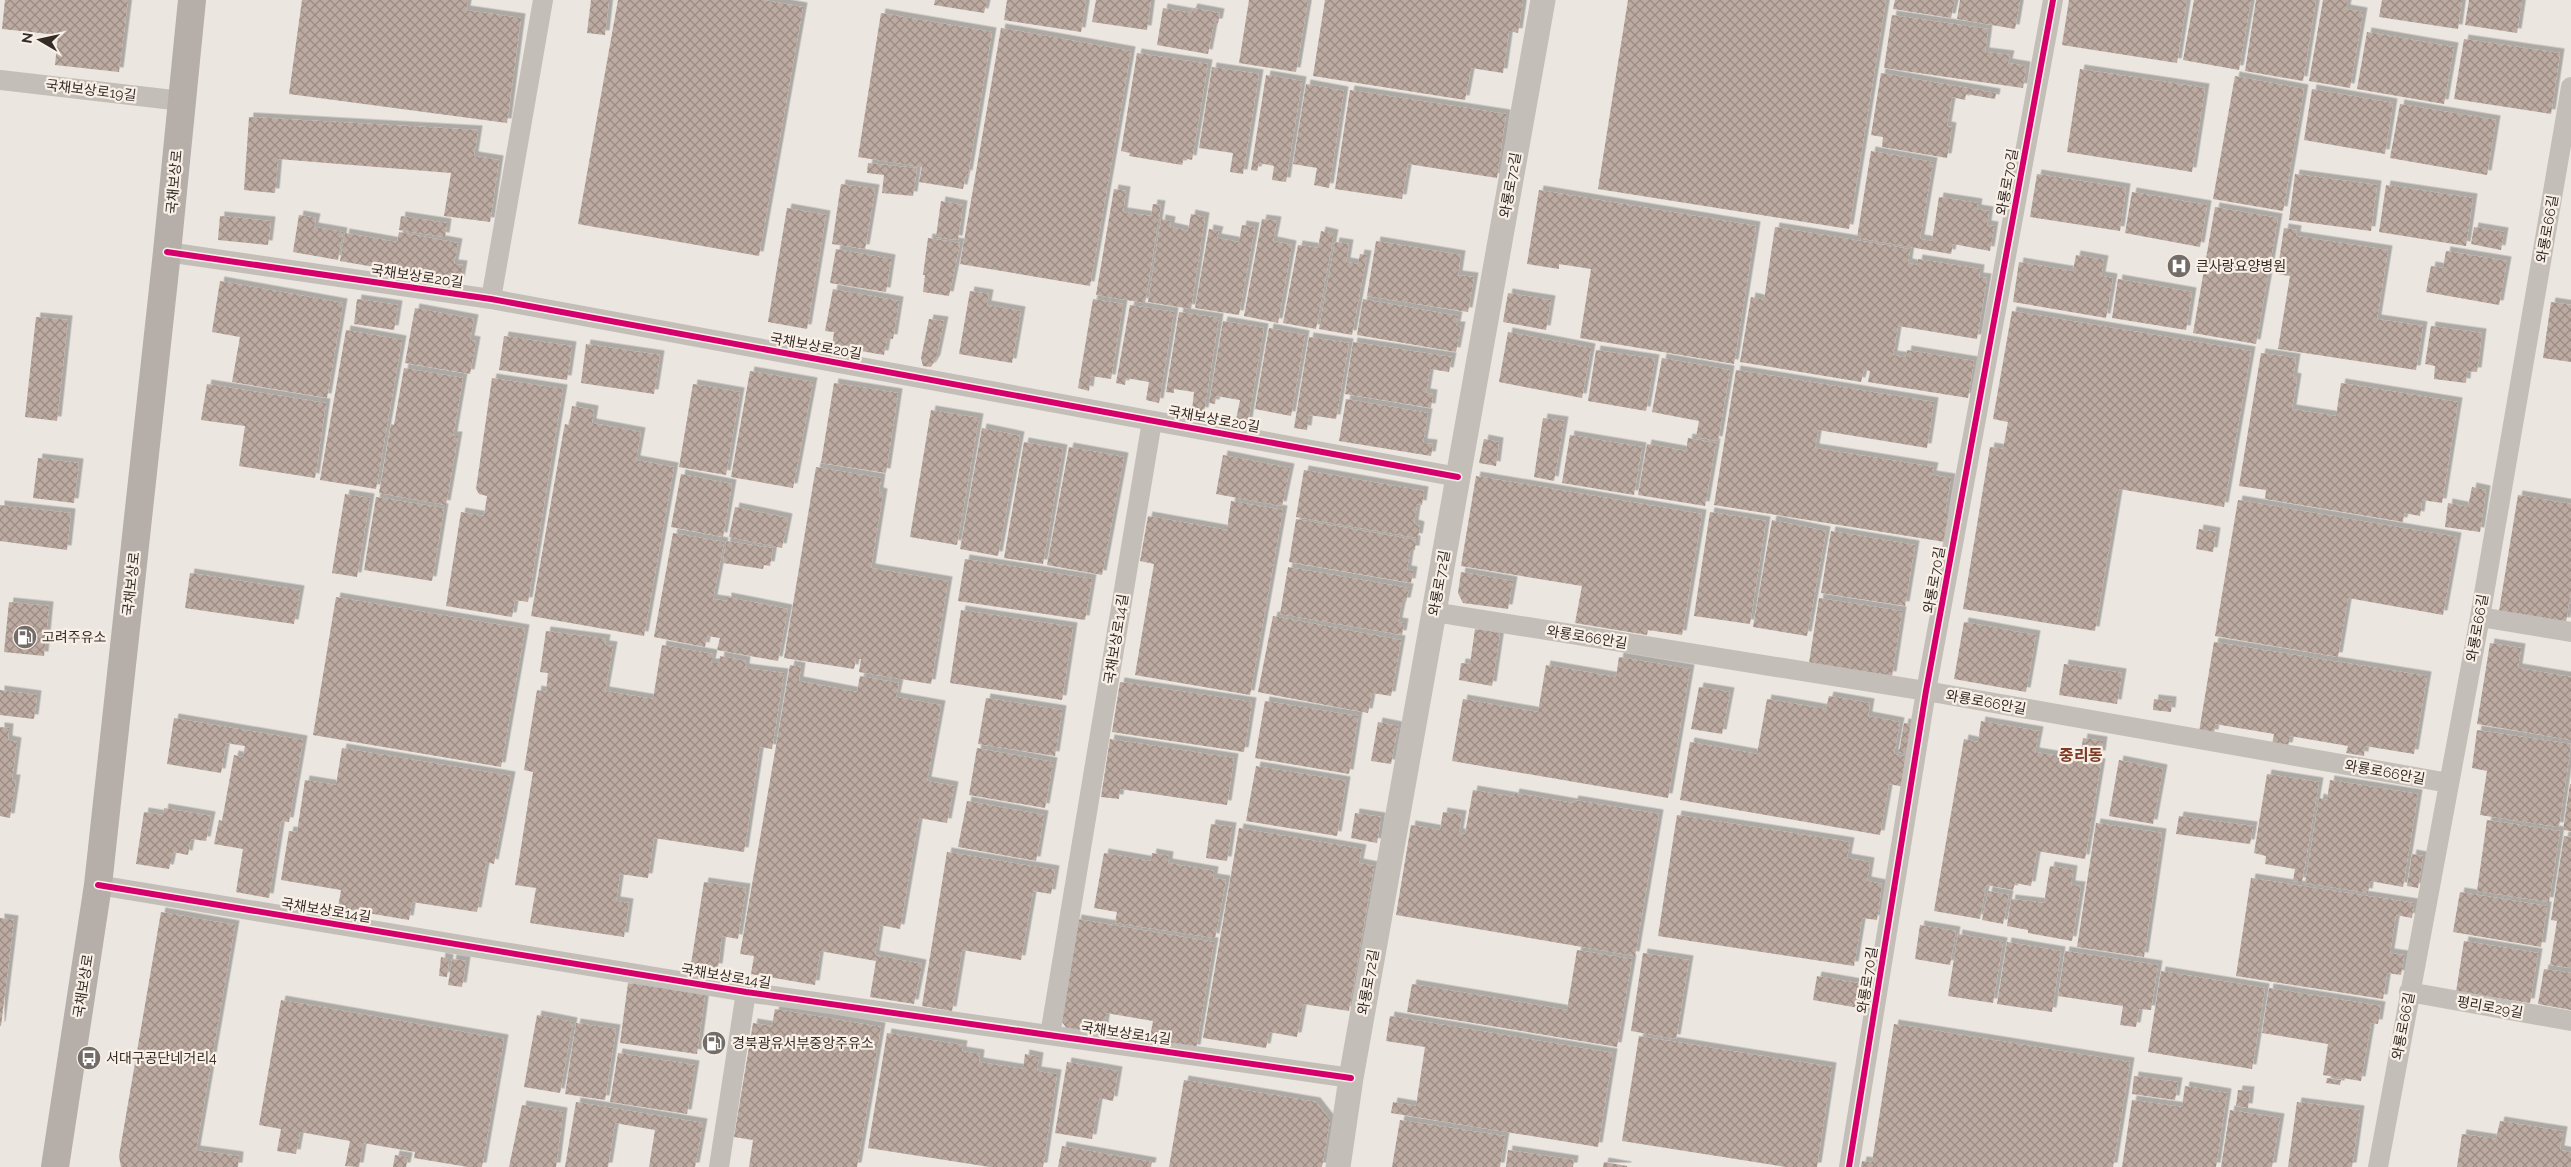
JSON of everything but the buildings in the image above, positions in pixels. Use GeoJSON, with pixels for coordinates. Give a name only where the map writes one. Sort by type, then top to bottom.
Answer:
{"type":"FeatureCollection","features":[{"type":"Feature","properties":{"kind":"main road","name":"국채보상로"},"geometry":{"type":"LineString","coordinates":[[55,1167],[98,885],[168,252],[192,0]]}},
{"type":"Feature","properties":{"kind":"street"},"geometry":{"type":"LineString","coordinates":[[491,299],[542,0]]}},
{"type":"Feature","properties":{"kind":"street","name":"와룡로72길"},"geometry":{"type":"LineString","coordinates":[[1338,1167],[1351,1078],[1543,0]]}},
{"type":"Feature","properties":{"kind":"street","name":"와룡로70길"},"geometry":{"type":"LineString","coordinates":[[1849,1167],[1926,691],[2052,0]]}},
{"type":"Feature","properties":{"kind":"street","name":"국채보상로19길"},"geometry":{"type":"LineString","coordinates":[[0,80],[182,101]]}},
{"type":"Feature","properties":{"kind":"street","name":"와룡로66길"},"geometry":{"type":"LineString","coordinates":[[2378,1167],[2480,617],[2571,88]]}},
{"type":"Feature","properties":{"kind":"street","name":"국채보상로20길"},"geometry":{"type":"LineString","coordinates":[[168,252],[491,299],[1458,477]]}},
{"type":"Feature","properties":{"kind":"street","name":"국채보상로14길"},"geometry":{"type":"LineString","coordinates":[[1050,1035],[1152,420]]}},
{"type":"Feature","properties":{"kind":"street","name":"와룡로66안길"},"geometry":{"type":"LineString","coordinates":[[1434,612],[1926,691],[2449,783]]}},
{"type":"Feature","properties":{"kind":"street"},"geometry":{"type":"LineString","coordinates":[[2480,617],[2571,632]]}},
{"type":"Feature","properties":{"kind":"street","name":"국채보상로14길"},"geometry":{"type":"LineString","coordinates":[[98,885],[746,992],[1351,1078]]}},
{"type":"Feature","properties":{"kind":"street"},"geometry":{"type":"LineString","coordinates":[[719,1167],[746,992]]}},
{"type":"Feature","properties":{"kind":"street","name":"평리로29길"},"geometry":{"type":"LineString","coordinates":[[2409,992],[2571,1021]]}},
{"type":"Feature","properties":{"kind":"cycle path"},"geometry":{"type":"LineString","coordinates":[[1849,1167],[1926,691],[2053,0]]}},
{"type":"Feature","properties":{"kind":"cycle path"},"geometry":{"type":"LineString","coordinates":[[167,252],[491,299],[1458,477]]}},
{"type":"Feature","properties":{"kind":"cycle path"},"geometry":{"type":"LineString","coordinates":[[98,885],[746,992],[1351,1078]]}},
{"type":"Feature","properties":{"kind":"place","name":"큰사랑요양병원"},"geometry":{"type":"Point","coordinates":[2179,266]}},
{"type":"Feature","properties":{"kind":"place","name":"고려주유소"},"geometry":{"type":"Point","coordinates":[25,637]}},
{"type":"Feature","properties":{"kind":"place","name":"경북광유서부중앙주유소"},"geometry":{"type":"Point","coordinates":[714,1043]}},
{"type":"Feature","properties":{"kind":"place","name":"서대구공단네거리4"},"geometry":{"type":"Point","coordinates":[89,1058]}},
{"type":"Feature","properties":{"kind":"district","name":"중리동"},"geometry":{"type":"Point","coordinates":[2081,755]}}]}
